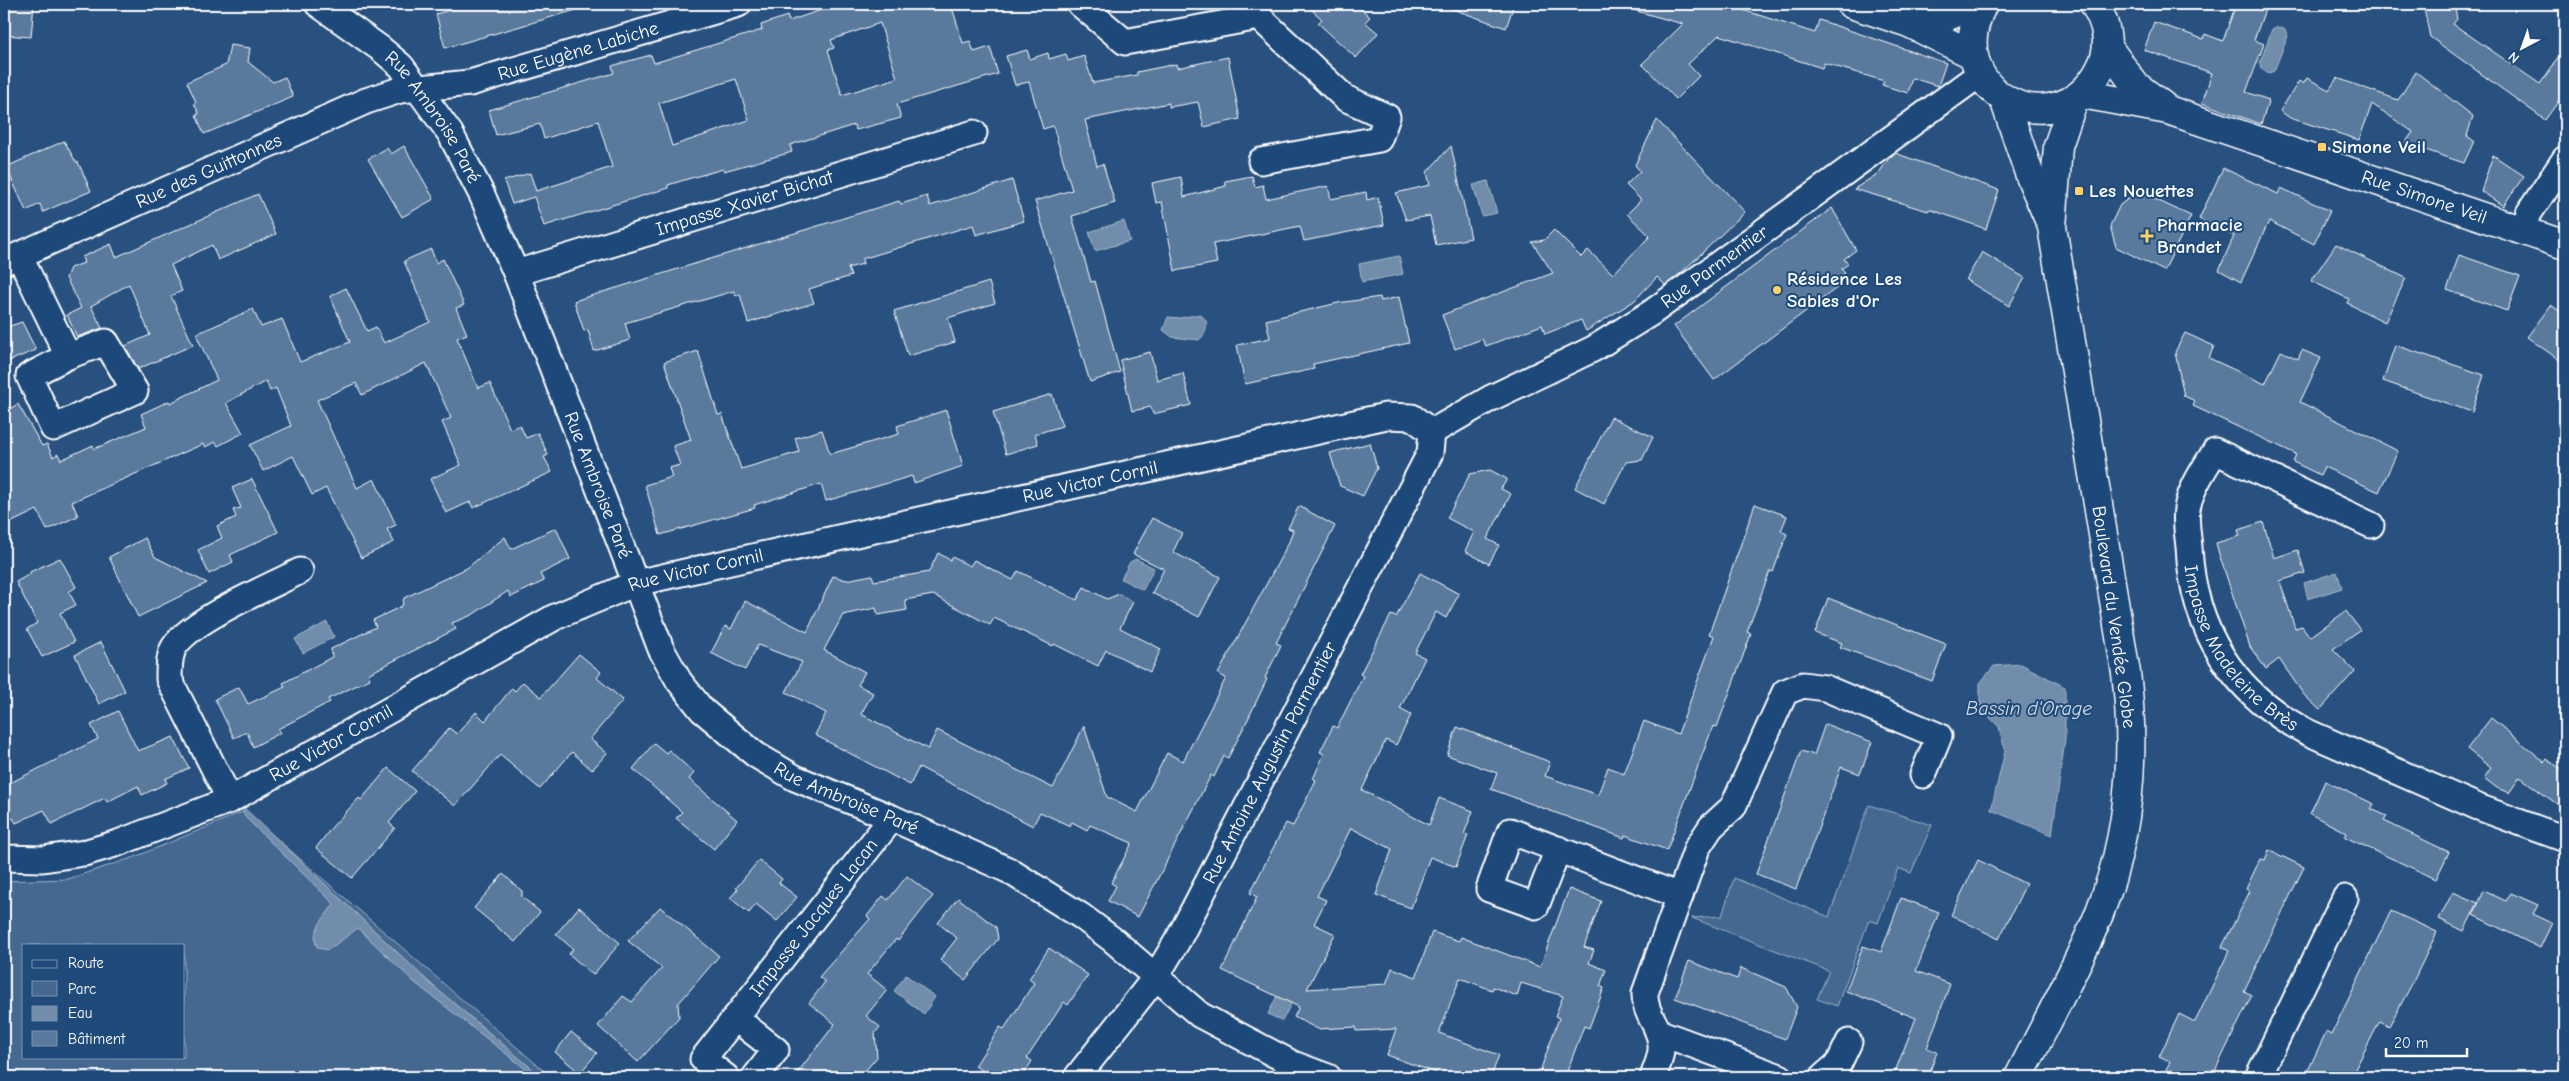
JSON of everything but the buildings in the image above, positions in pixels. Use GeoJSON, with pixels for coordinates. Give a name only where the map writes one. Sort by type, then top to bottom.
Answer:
{"type":"FeatureCollection","features":[{"type":"Feature","properties":{"kind":"main road"},"geometry":{"type":"LineString","coordinates":[[1851,4],[1909,23],[1976,65],[1991,88],[2004,99],[2027,108],[2051,108],[2078,97],[2094,80],[2103,64],[2107,46],[2103,17],[2094,4]]}},
{"type":"Feature","properties":{"kind":"main road"},"geometry":{"type":"LineString","coordinates":[[1909,23],[1945,17],[1982,4]]}},
{"type":"Feature","properties":{"kind":"main road"},"geometry":{"type":"LineString","coordinates":[[1976,65],[1973,28],[1982,4]]}},
{"type":"Feature","properties":{"kind":"main road","name":"Rue Simone Veil"},"geometry":{"type":"LineString","coordinates":[[2107,46],[2135,85],[2168,110]]}},
{"type":"Feature","properties":{"kind":"main road","name":"Rue Simone Veil"},"geometry":{"type":"LineString","coordinates":[[2078,97],[2168,110],[2565,245]]}},
{"type":"Feature","properties":{"kind":"main road","name":"Boulevard du Vendée Globe"},"geometry":{"type":"LineString","coordinates":[[2019,1077],[2086,944],[2099,913],[2110,882],[2123,828],[2132,760],[2130,708],[2126,673],[2052,227],[2057,154],[2078,97]]}},
{"type":"Feature","properties":{"kind":"main road","name":"Boulevard du Vendée Globe"},"geometry":{"type":"LineString","coordinates":[[2004,99],[2030,176],[2052,227]]}},
{"type":"Feature","properties":{"kind":"street","name":"Rue Ambroise Paré"},"geometry":{"type":"LineString","coordinates":[[318,4],[381,49],[400,66],[450,133],[482,195],[516,273],[661,649],[679,681],[702,710],[756,754],[796,778],[892,818],[1008,870],[1048,893],[1113,940],[1200,1015],[1293,1064],[1328,1077]]}},
{"type":"Feature","properties":{"kind":"street","name":"Rue Eugène Labiche"},"geometry":{"type":"LineString","coordinates":[[417,88],[470,83],[738,4]]}},
{"type":"Feature","properties":{"kind":"street"},"geometry":{"type":"LineString","coordinates":[[1080,4],[1125,42],[1259,17],[1345,98],[1387,117],[1379,139],[1261,161]]}},
{"type":"Feature","properties":{"kind":"street","name":"Rue Parmentier"},"geometry":{"type":"LineString","coordinates":[[1432,432],[1491,398],[1593,349],[1651,313],[1860,162],[1976,65]]}},
{"type":"Feature","properties":{"kind":"street","name":"Rue des Guittonnes"},"geometry":{"type":"LineString","coordinates":[[12,259],[366,101],[400,90],[417,88]]}},
{"type":"Feature","properties":{"kind":"street","name":"Impasse Xavier Bichat"},"geometry":{"type":"LineString","coordinates":[[516,273],[974,133]]}},
{"type":"Feature","properties":{"kind":"street"},"geometry":{"type":"LineString","coordinates":[[2524,231],[2529,213],[2565,160]]}},
{"type":"Feature","properties":{"kind":"street"},"geometry":{"type":"LineString","coordinates":[[12,259],[68,356]]}},
{"type":"Feature","properties":{"kind":"street","name":"Rue Victor Cornil"},"geometry":{"type":"LineString","coordinates":[[4,858],[43,859],[84,853],[118,843],[230,800],[555,617],[597,597],[636,583],[1386,416],[1412,417],[1432,432]]}},
{"type":"Feature","properties":{"kind":"street","name":"Rue Antoine Augustin Parmentier"},"geometry":{"type":"LineString","coordinates":[[1077,1077],[1155,978],[1179,938],[1430,453],[1432,432]]}},
{"type":"Feature","properties":{"kind":"street","name":"Impasse Madeleine Brès"},"geometry":{"type":"LineString","coordinates":[[2371,525],[2215,451],[2187,509],[2190,570],[2206,628],[2228,670],[2265,707],[2299,728],[2486,810],[2565,839]]}},
{"type":"Feature","properties":{"kind":"street"},"geometry":{"type":"LineString","coordinates":[[230,800],[169,679],[169,663],[173,649],[194,627],[300,571]]}},
{"type":"Feature","properties":{"kind":"street"},"geometry":{"type":"LineString","coordinates":[[1653,1077],[1661,1046],[1658,1032],[1646,1009],[1645,992],[1697,848],[1710,827],[1733,807],[1785,692],[1803,685],[1825,688],[1939,736],[1923,775]]}},
{"type":"Feature","properties":{"kind":"street","name":"Impasse Jacques Lacan"},"geometry":{"type":"LineString","coordinates":[[726,1077],[703,1058],[892,818]]}},
{"type":"Feature","properties":{"kind":"street"},"geometry":{"type":"LineString","coordinates":[[1558,849],[1680,896]]}},
{"type":"Feature","properties":{"kind":"street"},"geometry":{"type":"LineString","coordinates":[[2258,1077],[2345,898]]}},
{"type":"Feature","properties":{"kind":"street"},"geometry":{"type":"LineString","coordinates":[[735,1018],[776,1050],[755,1077]]}},
{"type":"Feature","properties":{"kind":"street"},"geometry":{"type":"LineString","coordinates":[[1658,1032],[1780,1077]]}},
{"type":"Feature","properties":{"kind":"street"},"geometry":{"type":"LineString","coordinates":[[1823,1077],[1839,1063],[1849,1042]]}},
{"type":"Feature","properties":{"kind":"green space"},"geometry":{"type":"Polygon","coordinates":[[[1869,805],[1932,825],[1911,873],[1898,868],[1878,923],[1869,920],[1837,1006],[1817,999],[1829,971],[1692,918],[1722,916],[1734,878],[1829,917],[1869,805]]]}},
{"type":"Feature","properties":{"kind":"green space"},"geometry":{"type":"Polygon","coordinates":[[[245,811],[551,1077],[4,1077],[4,881],[68,879],[135,857],[245,811]]]}},
{"type":"Feature","properties":{"kind":"water"},"geometry":{"type":"Polygon","coordinates":[[[2276,27],[2284,29],[2288,36],[2274,71],[2269,73],[2261,69],[2260,63],[2272,29],[2276,27]]]}},
{"type":"Feature","properties":{"kind":"water"},"geometry":{"type":"Polygon","coordinates":[[[1488,181],[1497,213],[1482,216],[1473,185],[1488,181]]]}},
{"type":"Feature","properties":{"kind":"water"},"geometry":{"type":"Polygon","coordinates":[[[1124,221],[1130,241],[1095,251],[1089,232],[1124,221]]]}},
{"type":"Feature","properties":{"kind":"water"},"geometry":{"type":"Polygon","coordinates":[[[1399,256],[1403,274],[1362,282],[1359,264],[1399,256]]]}},
{"type":"Feature","properties":{"kind":"water"},"geometry":{"type":"Polygon","coordinates":[[[1200,314],[1206,320],[1206,331],[1199,340],[1172,337],[1163,330],[1168,317],[1180,318],[1200,314]]]}},
{"type":"Feature","properties":{"kind":"water"},"geometry":{"type":"Polygon","coordinates":[[[1136,559],[1154,568],[1143,590],[1121,579],[1130,562],[1136,559]]]}},
{"type":"Feature","properties":{"kind":"water"},"geometry":{"type":"Polygon","coordinates":[[[2337,572],[2342,588],[2308,599],[2304,583],[2337,572]]]}},
{"type":"Feature","properties":{"kind":"water"},"geometry":{"type":"Polygon","coordinates":[[[327,622],[334,637],[303,653],[295,639],[327,622]]]}},
{"type":"Feature","properties":{"kind":"water","name":"Bassin d'Orage"},"geometry":{"type":"Polygon","coordinates":[[[2021,664],[2065,687],[2065,740],[2052,835],[1991,810],[2005,751],[1999,727],[1980,707],[1980,683],[1994,666],[2021,664]]]}},
{"type":"Feature","properties":{"kind":"water"},"geometry":{"type":"Polygon","coordinates":[[[240,804],[431,984],[542,1077],[536,1077],[414,982],[358,928],[328,950],[318,948],[315,936],[319,925],[334,904],[245,817],[240,804]]]}},
{"type":"Feature","properties":{"kind":"water"},"geometry":{"type":"Polygon","coordinates":[[[906,975],[935,997],[924,1014],[894,991],[906,975]]]}},
{"type":"Feature","properties":{"kind":"water"},"geometry":{"type":"Polygon","coordinates":[[[1286,978],[1301,985],[1282,1021],[1268,1014],[1286,978]]]}},
{"type":"Feature","properties":{"kind":"place","name":"Simone Veil"},"geometry":{"type":"Point","coordinates":[2322,147]}},
{"type":"Feature","properties":{"kind":"place","name":"Les Nouettes"},"geometry":{"type":"Point","coordinates":[2079,191]}},
{"type":"Feature","properties":{"kind":"place","name":"Pharmacie Brandet"},"geometry":{"type":"Point","coordinates":[2147,236]}},
{"type":"Feature","properties":{"kind":"place","name":"Résidence Les Sables d'Or"},"geometry":{"type":"Point","coordinates":[1777,290]}}]}
